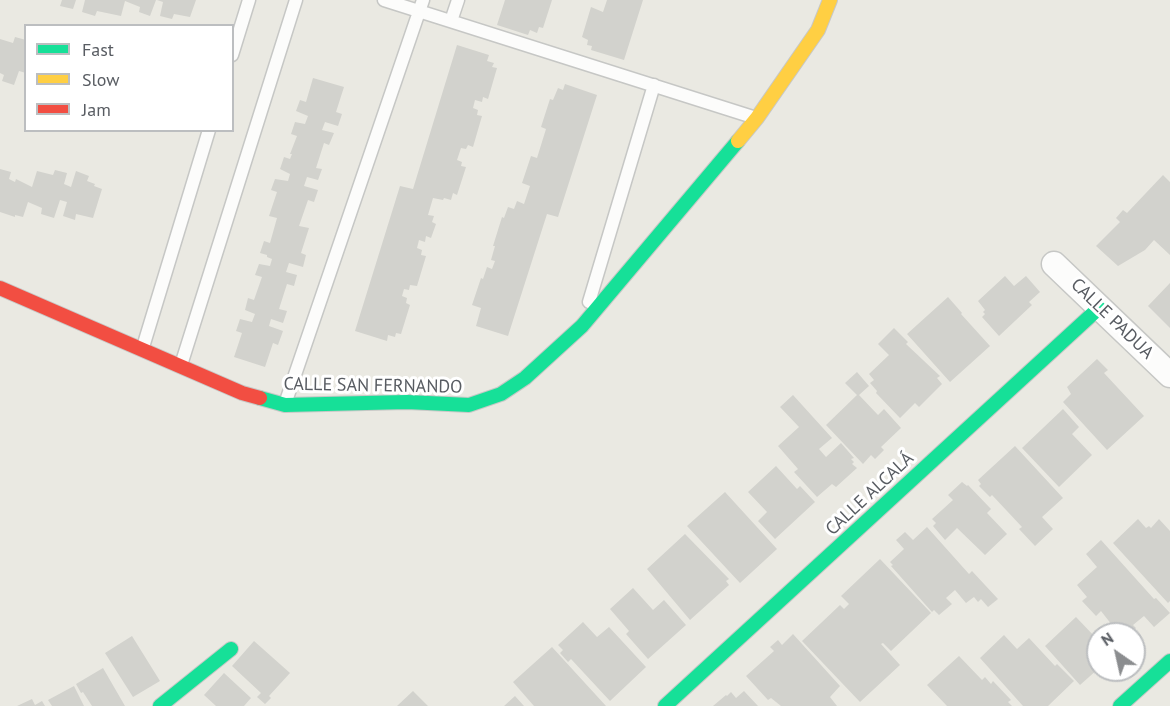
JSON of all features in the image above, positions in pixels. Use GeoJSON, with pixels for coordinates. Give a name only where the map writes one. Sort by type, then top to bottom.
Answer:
{"type":"FeatureCollection","features":[{"type":"Feature","properties":{"kind":"street","name":"CALLE SAN FERNANDO"},"geometry":{"type":"LineString","coordinates":[[0,288],[242,393],[285,405],[407,402],[470,405],[501,394],[525,378],[582,326],[757,118],[818,30],[830,0]]}},
{"type":"Feature","properties":{"kind":"street","name":"CALLE PADUA"},"geometry":{"type":"LineString","coordinates":[[1054,264],[1170,375]]}},
{"type":"Feature","properties":{"kind":"street","name":"CALLE ALCALÁ"},"geometry":{"type":"LineString","coordinates":[[665,706],[1099,308]]}},
{"type":"Feature","properties":{"kind":"street"},"geometry":{"type":"LineString","coordinates":[[160,706],[231,649]]}},
{"type":"Feature","properties":{"kind":"street"},"geometry":{"type":"LineString","coordinates":[[1120,706],[1170,661]]}},
{"type":"Feature","properties":{"kind":"lane"},"geometry":{"type":"LineString","coordinates":[[234,49],[249,0]]}},
{"type":"Feature","properties":{"kind":"lane"},"geometry":{"type":"LineString","coordinates":[[181,366],[296,0]]}},
{"type":"Feature","properties":{"kind":"lane"},"geometry":{"type":"LineString","coordinates":[[384,0],[422,6],[451,21],[757,118]]}},
{"type":"Feature","properties":{"kind":"lane"},"geometry":{"type":"LineString","coordinates":[[451,21],[458,0]]}},
{"type":"Feature","properties":{"kind":"lane"},"geometry":{"type":"LineString","coordinates":[[285,405],[422,6]]}},
{"type":"Feature","properties":{"kind":"lane"},"geometry":{"type":"LineString","coordinates":[[582,326],[654,85]]}},
{"type":"Feature","properties":{"kind":"lane"},"geometry":{"type":"LineString","coordinates":[[142,350],[208,132]]}},
{"type":"Feature","properties":{"kind":"building"},"geometry":{"type":"Polygon","coordinates":[[[62,0],[76,0],[73,9],[60,6],[62,0]]]}},
{"type":"Feature","properties":{"kind":"building"},"geometry":{"type":"Polygon","coordinates":[[[85,0],[156,0],[150,16],[139,12],[140,7],[125,1],[121,16],[97,11],[95,16],[82,12],[85,0]]]}},
{"type":"Feature","properties":{"kind":"building"},"geometry":{"type":"Polygon","coordinates":[[[157,0],[196,0],[190,17],[174,14],[172,19],[160,16],[163,2],[157,0]]]}},
{"type":"Feature","properties":{"kind":"building"},"geometry":{"type":"Polygon","coordinates":[[[505,0],[552,0],[543,28],[539,27],[537,33],[530,30],[528,35],[497,25],[505,0]]]}},
{"type":"Feature","properties":{"kind":"building"},"geometry":{"type":"Polygon","coordinates":[[[607,0],[643,0],[624,60],[591,50],[592,46],[587,45],[588,40],[582,37],[591,7],[603,12],[607,0]]]}},
{"type":"Feature","properties":{"kind":"building"},"geometry":{"type":"Polygon","coordinates":[[[15,37],[24,39],[24,72],[19,71],[14,85],[2,81],[4,75],[0,73],[0,39],[13,43],[15,37]]]}},
{"type":"Feature","properties":{"kind":"building"},"geometry":{"type":"Polygon","coordinates":[[[457,45],[489,55],[487,61],[494,63],[492,67],[497,68],[488,99],[483,97],[482,102],[475,100],[473,108],[478,110],[477,115],[482,116],[473,147],[468,145],[466,149],[461,148],[457,160],[462,162],[461,166],[466,167],[457,195],[453,193],[451,200],[433,198],[428,215],[434,216],[432,222],[436,224],[431,238],[426,236],[425,242],[419,240],[417,248],[422,250],[421,255],[426,256],[417,286],[410,285],[409,290],[404,289],[402,296],[407,298],[406,303],[410,305],[401,334],[396,333],[395,337],[388,335],[387,341],[355,331],[400,186],[413,189],[457,45]]]}},
{"type":"Feature","properties":{"kind":"building"},"geometry":{"type":"Polygon","coordinates":[[[313,78],[344,87],[336,112],[342,114],[338,126],[325,122],[322,130],[334,133],[329,145],[324,143],[316,168],[322,169],[318,180],[307,177],[304,186],[318,190],[314,202],[308,200],[299,226],[309,228],[301,253],[306,255],[303,267],[289,263],[286,272],[297,275],[294,286],[287,284],[279,309],[287,311],[283,323],[271,319],[269,326],[283,331],[278,345],[273,343],[265,367],[234,357],[242,333],[236,331],[240,319],[252,322],[255,314],[245,310],[248,298],[254,300],[262,277],[255,275],[259,264],[270,266],[272,259],[260,253],[264,241],[270,243],[277,218],[269,216],[277,192],[271,190],[275,179],[288,181],[290,174],[280,169],[284,157],[290,159],[292,154],[290,154],[297,136],[291,134],[295,122],[305,124],[308,116],[296,111],[300,100],[306,102],[313,78]]]}},
{"type":"Feature","properties":{"kind":"building"},"geometry":{"type":"Polygon","coordinates":[[[565,84],[597,95],[558,217],[547,214],[508,336],[476,326],[481,308],[472,305],[481,278],[483,279],[487,267],[492,269],[495,261],[491,260],[495,246],[493,246],[502,217],[504,218],[508,207],[514,209],[517,201],[524,204],[530,186],[522,183],[531,156],[537,158],[546,129],[541,127],[550,99],[553,100],[558,88],[563,90],[565,84]]]}},
{"type":"Feature","properties":{"kind":"building"},"geometry":{"type":"Polygon","coordinates":[[[0,169],[11,172],[9,179],[15,182],[16,179],[32,187],[37,171],[53,175],[55,170],[67,173],[64,184],[71,187],[76,171],[89,176],[87,181],[102,189],[93,218],[76,214],[75,220],[63,216],[67,202],[60,200],[54,218],[41,214],[42,208],[28,202],[23,217],[0,212],[0,169]]]}},
{"type":"Feature","properties":{"kind":"building"},"geometry":{"type":"Polygon","coordinates":[[[1163,175],[1170,182],[1170,255],[1154,240],[1145,250],[1118,266],[1096,246],[1120,222],[1116,218],[1123,210],[1127,213],[1163,175]]]}},
{"type":"Feature","properties":{"kind":"building"},"geometry":{"type":"Polygon","coordinates":[[[1005,276],[1014,286],[1026,276],[1040,292],[1029,302],[1032,305],[999,336],[982,317],[985,310],[978,301],[1005,276]]]}},
{"type":"Feature","properties":{"kind":"building"},"geometry":{"type":"Polygon","coordinates":[[[1170,283],[1170,328],[1148,306],[1170,283]]]}},
{"type":"Feature","properties":{"kind":"building"},"geometry":{"type":"Polygon","coordinates":[[[948,297],[990,346],[950,382],[907,334],[948,297]]]}},
{"type":"Feature","properties":{"kind":"building"},"geometry":{"type":"Polygon","coordinates":[[[894,328],[908,342],[906,344],[940,376],[937,378],[942,384],[919,407],[915,403],[900,418],[876,393],[877,391],[870,383],[874,380],[869,374],[889,355],[878,344],[894,328]]]}},
{"type":"Feature","properties":{"kind":"building"},"geometry":{"type":"Polygon","coordinates":[[[1097,359],[1108,370],[1104,373],[1144,416],[1107,450],[1063,402],[1071,394],[1067,387],[1097,359]]]}},
{"type":"Feature","properties":{"kind":"building"},"geometry":{"type":"Polygon","coordinates":[[[857,372],[869,386],[859,395],[878,415],[884,409],[901,428],[881,447],[884,450],[875,459],[871,455],[863,464],[826,425],[857,395],[845,383],[857,372]]]}},
{"type":"Feature","properties":{"kind":"building"},"geometry":{"type":"Polygon","coordinates":[[[793,395],[832,438],[819,449],[826,457],[841,443],[854,458],[851,459],[854,462],[852,464],[857,468],[836,487],[832,484],[817,497],[794,472],[798,469],[778,446],[799,427],[780,407],[793,395]]]}},
{"type":"Feature","properties":{"kind":"building"},"geometry":{"type":"Polygon","coordinates":[[[1063,409],[1079,427],[1072,434],[1092,455],[1059,487],[1022,448],[1063,409]]]}},
{"type":"Feature","properties":{"kind":"building"},"geometry":{"type":"Polygon","coordinates":[[[1015,446],[1063,498],[1042,517],[1053,529],[1035,546],[1019,529],[1022,527],[992,495],[990,497],[979,486],[981,484],[978,480],[1015,446]]]}},
{"type":"Feature","properties":{"kind":"building"},"geometry":{"type":"Polygon","coordinates":[[[776,466],[797,489],[800,486],[815,502],[775,539],[758,521],[767,512],[748,492],[776,466]]]}},
{"type":"Feature","properties":{"kind":"building"},"geometry":{"type":"Polygon","coordinates":[[[962,482],[968,485],[991,509],[987,513],[1007,534],[985,555],[957,528],[945,540],[933,526],[936,523],[932,519],[953,500],[948,495],[962,482]]]}},
{"type":"Feature","properties":{"kind":"building"},"geometry":{"type":"Polygon","coordinates":[[[725,492],[777,549],[740,583],[687,526],[725,492]]]}},
{"type":"Feature","properties":{"kind":"building"},"geometry":{"type":"Polygon","coordinates":[[[1138,519],[1146,528],[1149,526],[1151,528],[1159,519],[1170,531],[1170,601],[1168,603],[1113,543],[1138,519]]]}},
{"type":"Feature","properties":{"kind":"building"},"geometry":{"type":"Polygon","coordinates":[[[927,527],[969,574],[972,571],[998,599],[988,607],[981,599],[978,602],[974,597],[966,603],[955,590],[946,598],[952,604],[939,615],[934,610],[932,612],[891,566],[893,565],[890,562],[904,549],[896,540],[905,532],[913,540],[927,527]]]}},
{"type":"Feature","properties":{"kind":"building"},"geometry":{"type":"Polygon","coordinates":[[[685,534],[729,579],[726,581],[729,585],[690,620],[647,569],[685,534]]]}},
{"type":"Feature","properties":{"kind":"building"},"geometry":{"type":"Polygon","coordinates":[[[1101,540],[1154,599],[1156,598],[1170,613],[1154,627],[1144,616],[1137,622],[1110,622],[1101,611],[1096,616],[1082,601],[1087,597],[1077,585],[1097,567],[1086,554],[1101,540]]]}},
{"type":"Feature","properties":{"kind":"building"},"geometry":{"type":"Polygon","coordinates":[[[880,559],[931,613],[891,651],[883,643],[881,644],[900,665],[860,702],[802,641],[840,605],[844,609],[849,604],[841,596],[880,559]]]}},
{"type":"Feature","properties":{"kind":"building"},"geometry":{"type":"Polygon","coordinates":[[[633,588],[653,610],[664,600],[686,625],[648,659],[626,634],[629,631],[610,609],[633,588]]]}},
{"type":"Feature","properties":{"kind":"building"},"geometry":{"type":"Polygon","coordinates":[[[1076,617],[1086,628],[1086,680],[1080,685],[1045,646],[1076,617]]]}},
{"type":"Feature","properties":{"kind":"building"},"geometry":{"type":"Polygon","coordinates":[[[583,622],[597,637],[609,627],[646,667],[610,701],[571,659],[568,662],[560,653],[563,650],[558,645],[583,622]]]}},
{"type":"Feature","properties":{"kind":"building"},"geometry":{"type":"Polygon","coordinates":[[[793,634],[840,686],[830,697],[837,706],[781,706],[771,698],[768,700],[746,676],[774,651],[770,647],[778,640],[782,645],[793,634]]]}},
{"type":"Feature","properties":{"kind":"building"},"geometry":{"type":"Polygon","coordinates":[[[1004,635],[1017,649],[1029,638],[1055,666],[1057,664],[1074,681],[1048,706],[1023,706],[980,658],[1004,635]]]}},
{"type":"Feature","properties":{"kind":"building"},"geometry":{"type":"Polygon","coordinates":[[[132,636],[160,681],[133,697],[105,653],[132,636]]]}},
{"type":"Feature","properties":{"kind":"building"},"geometry":{"type":"Polygon","coordinates":[[[254,641],[290,673],[269,696],[271,698],[265,704],[257,697],[261,693],[232,666],[254,641]]]}},
{"type":"Feature","properties":{"kind":"building"},"geometry":{"type":"Polygon","coordinates":[[[552,647],[606,706],[534,706],[513,682],[552,647]]]}},
{"type":"Feature","properties":{"kind":"building"},"geometry":{"type":"Polygon","coordinates":[[[959,656],[982,680],[985,677],[991,684],[993,681],[1011,700],[1008,702],[1012,706],[947,706],[927,685],[959,656]]]}},
{"type":"Feature","properties":{"kind":"building"},"geometry":{"type":"Polygon","coordinates":[[[103,668],[125,706],[92,706],[83,692],[81,693],[76,684],[103,668]]]}},
{"type":"Feature","properties":{"kind":"building"},"geometry":{"type":"Polygon","coordinates":[[[224,673],[251,698],[244,706],[216,706],[204,695],[224,673]]]}},
{"type":"Feature","properties":{"kind":"building"},"geometry":{"type":"Polygon","coordinates":[[[74,686],[84,706],[52,706],[48,700],[74,686]]]}},
{"type":"Feature","properties":{"kind":"building"},"geometry":{"type":"Polygon","coordinates":[[[413,691],[428,706],[397,706],[413,691]]]}},
{"type":"Feature","properties":{"kind":"building"},"geometry":{"type":"Polygon","coordinates":[[[744,691],[758,706],[713,706],[731,692],[736,698],[744,691]]]}},
{"type":"Feature","properties":{"kind":"building"},"geometry":{"type":"Polygon","coordinates":[[[515,696],[524,706],[504,706],[515,696]]]}},
{"type":"Feature","properties":{"kind":"building"},"geometry":{"type":"Polygon","coordinates":[[[32,699],[35,705],[42,701],[45,706],[17,706],[32,699]]]}},
{"type":"Feature","properties":{"kind":"traffic: fast"},"geometry":{"type":"LineString","coordinates":[[260,398],[285,405],[407,402],[469,405],[501,394],[525,378],[582,326],[738,141]]}},
{"type":"Feature","properties":{"kind":"traffic: fast"},"geometry":{"type":"LineString","coordinates":[[665,706],[1099,308]]}},
{"type":"Feature","properties":{"kind":"traffic: fast"},"geometry":{"type":"LineString","coordinates":[[160,706],[231,649]]}},
{"type":"Feature","properties":{"kind":"traffic: fast"},"geometry":{"type":"LineString","coordinates":[[1120,706],[1170,661]]}},
{"type":"Feature","properties":{"kind":"traffic: slow"},"geometry":{"type":"LineString","coordinates":[[738,141],[757,118],[818,30],[830,0]]}},
{"type":"Feature","properties":{"kind":"traffic: jam"},"geometry":{"type":"LineString","coordinates":[[0,288],[242,393],[260,398]]}}]}
